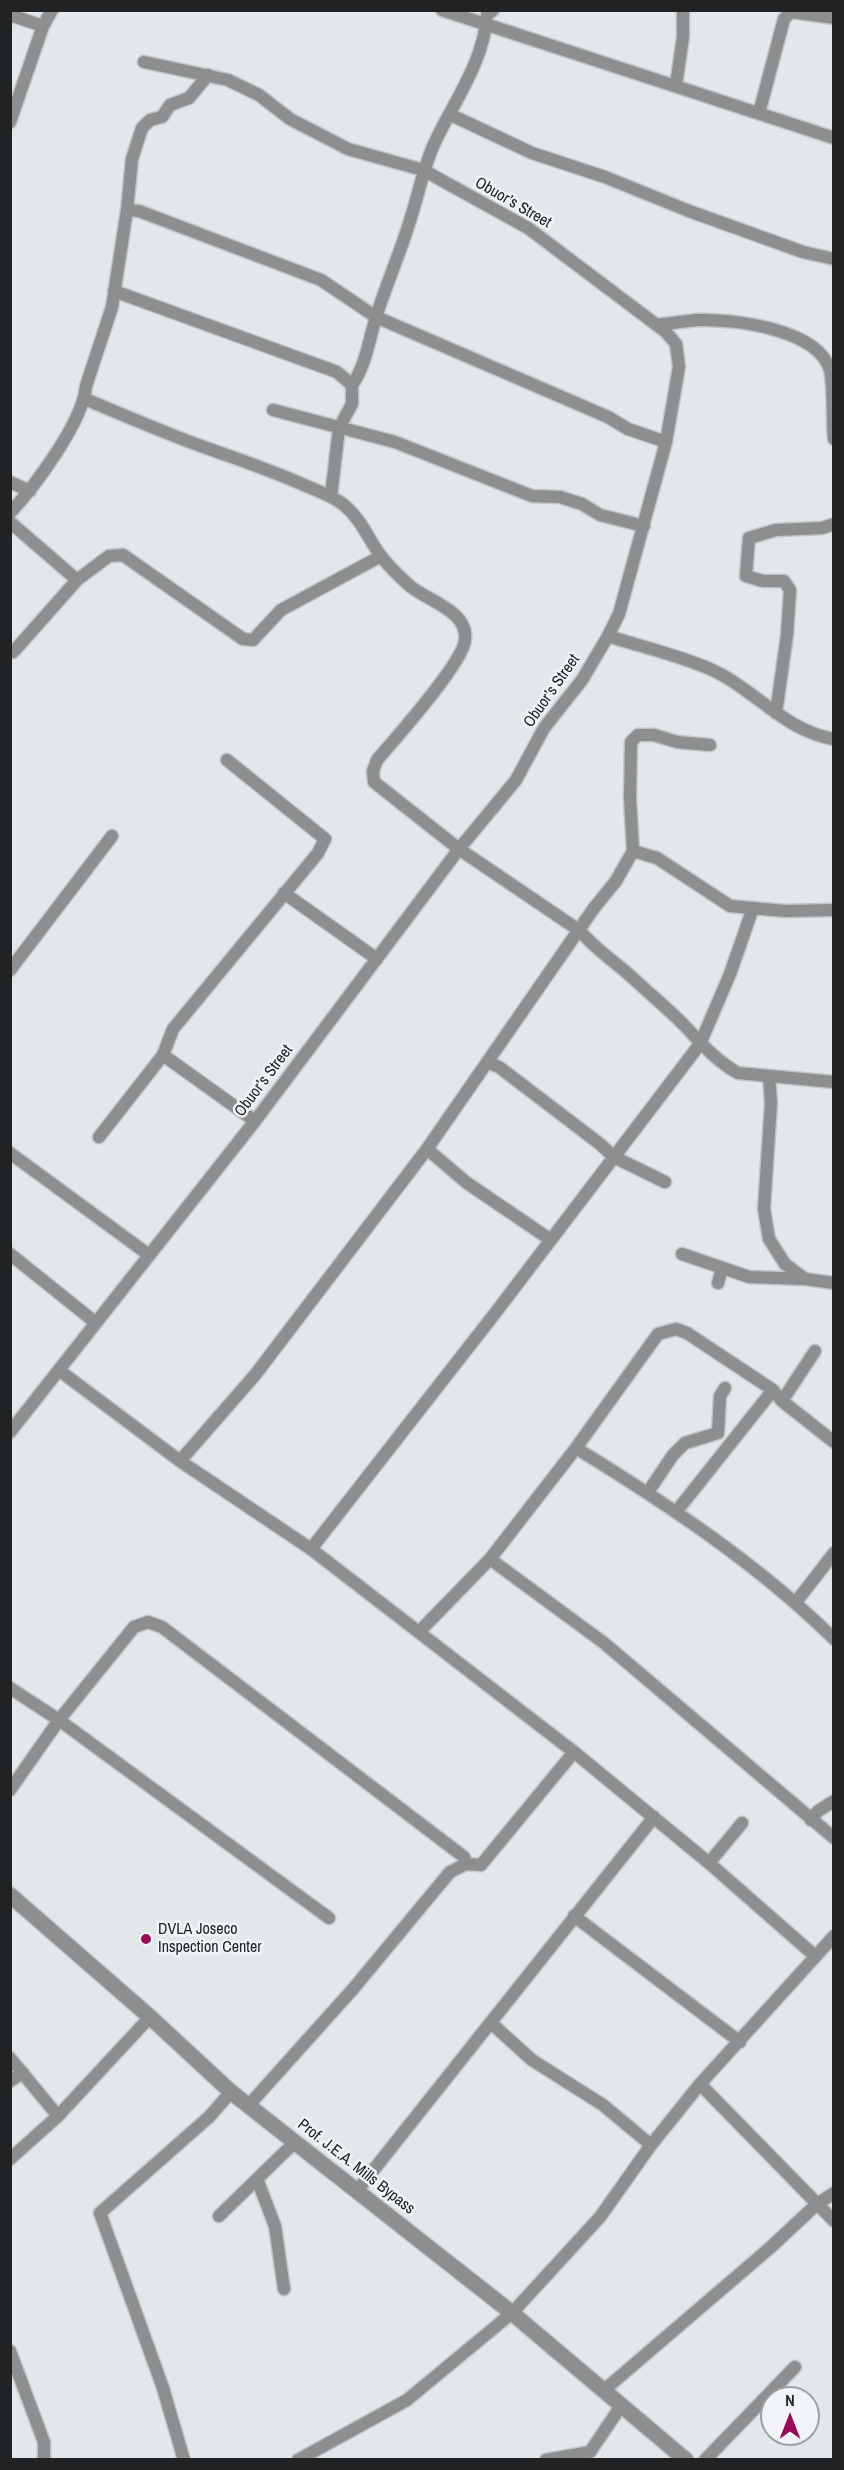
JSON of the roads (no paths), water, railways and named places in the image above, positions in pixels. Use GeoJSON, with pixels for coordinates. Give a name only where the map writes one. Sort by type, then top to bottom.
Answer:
{"type":"FeatureCollection","features":[{"type":"Feature","properties":{"kind":"street"},"geometry":{"type":"LineString","coordinates":[[10,122],[43,26],[52,10]]}},
{"type":"Feature","properties":{"kind":"street"},"geometry":{"type":"LineString","coordinates":[[442,10],[834,138]]}},
{"type":"Feature","properties":{"kind":"street"},"geometry":{"type":"LineString","coordinates":[[331,496],[339,428],[352,404],[352,386],[361,373],[376,317],[412,213],[423,170],[436,139],[451,115],[481,47],[487,15],[493,10]]}},
{"type":"Feature","properties":{"kind":"street"},"geometry":{"type":"LineString","coordinates":[[675,85],[683,37],[683,10]]}},
{"type":"Feature","properties":{"kind":"street"},"geometry":{"type":"LineString","coordinates":[[759,113],[784,19],[791,11],[834,18]]}},
{"type":"Feature","properties":{"kind":"street"},"geometry":{"type":"LineString","coordinates":[[10,15],[43,26]]}},
{"type":"Feature","properties":{"kind":"street","name":"Obuor’s Street"},"geometry":{"type":"LineString","coordinates":[[10,1432],[255,1121],[459,849],[516,780],[544,728],[582,680],[609,636],[619,614],[666,442],[679,367],[676,344],[657,325],[528,228],[423,170],[348,149],[290,119],[260,95],[228,80],[144,62]]}},
{"type":"Feature","properties":{"kind":"street"},"geometry":{"type":"LineString","coordinates":[[10,513],[30,491],[63,443],[85,399],[86,386],[112,307],[127,210],[132,159],[142,128],[150,120],[162,117],[170,105],[189,98],[208,75]]}},
{"type":"Feature","properties":{"kind":"street"},"geometry":{"type":"LineString","coordinates":[[451,115],[532,153],[605,177],[772,241],[834,259]]}},
{"type":"Feature","properties":{"kind":"street"},"geometry":{"type":"LineString","coordinates":[[127,210],[139,211],[321,280],[376,317],[608,417],[628,429],[666,442]]}},
{"type":"Feature","properties":{"kind":"street"},"geometry":{"type":"LineString","coordinates":[[114,291],[337,372],[352,386]]}},
{"type":"Feature","properties":{"kind":"street"},"geometry":{"type":"LineString","coordinates":[[657,325],[700,320],[770,327],[812,348],[832,365],[834,439]]}},
{"type":"Feature","properties":{"kind":"street"},"geometry":{"type":"LineString","coordinates":[[85,399],[215,452],[258,465],[331,496],[345,506],[363,524],[381,556],[411,587],[458,618],[464,629],[466,641],[436,689],[377,760],[373,771],[374,782],[459,849],[580,931],[593,946],[643,987],[700,1044],[728,1068],[738,1073],[834,1082]]}},
{"type":"Feature","properties":{"kind":"street"},"geometry":{"type":"LineString","coordinates":[[273,410],[396,442],[532,496],[560,497],[582,504],[600,515],[644,526]]}},
{"type":"Feature","properties":{"kind":"street"},"geometry":{"type":"LineString","coordinates":[[10,482],[30,491]]}},
{"type":"Feature","properties":{"kind":"street"},"geometry":{"type":"LineString","coordinates":[[10,522],[77,580]]}},
{"type":"Feature","properties":{"kind":"street"},"geometry":{"type":"LineString","coordinates":[[776,713],[787,635],[790,590],[784,581],[763,581],[746,576],[749,538],[776,530],[822,528],[834,524]]}},
{"type":"Feature","properties":{"kind":"street"},"geometry":{"type":"LineString","coordinates":[[10,650],[13,652],[16,649],[77,580],[109,556],[123,555],[243,639],[253,640],[281,610],[381,556]]}},
{"type":"Feature","properties":{"kind":"street"},"geometry":{"type":"LineString","coordinates":[[609,636],[710,669],[748,691],[776,713],[806,731],[834,739]]}},
{"type":"Feature","properties":{"kind":"street"},"geometry":{"type":"LineString","coordinates":[[180,1461],[255,1375],[428,1149],[594,908],[616,881],[633,851],[630,798],[631,742],[638,735],[654,735],[677,742],[710,745]]}},
{"type":"Feature","properties":{"kind":"street"},"geometry":{"type":"LineString","coordinates":[[99,1137],[163,1055],[173,1029],[318,854],[325,839],[227,759]]}},
{"type":"Feature","properties":{"kind":"street"},"geometry":{"type":"LineString","coordinates":[[10,970],[112,837]]}},
{"type":"Feature","properties":{"kind":"street"},"geometry":{"type":"LineString","coordinates":[[633,851],[657,858],[730,906],[785,911],[834,910]]}},
{"type":"Feature","properties":{"kind":"street"},"geometry":{"type":"LineString","coordinates":[[284,893],[377,959]]}},
{"type":"Feature","properties":{"kind":"street"},"geometry":{"type":"LineString","coordinates":[[311,1549],[700,1044],[730,974],[753,908]]}},
{"type":"Feature","properties":{"kind":"street"},"geometry":{"type":"LineString","coordinates":[[163,1055],[255,1121]]}},
{"type":"Feature","properties":{"kind":"street"},"geometry":{"type":"LineString","coordinates":[[487,1062],[499,1067],[614,1157],[665,1182]]}},
{"type":"Feature","properties":{"kind":"street"},"geometry":{"type":"LineString","coordinates":[[769,1076],[771,1103],[764,1209],[769,1239],[785,1264],[805,1279]]}},
{"type":"Feature","properties":{"kind":"street"},"geometry":{"type":"LineString","coordinates":[[428,1149],[467,1183],[551,1240]]}},
{"type":"Feature","properties":{"kind":"street"},"geometry":{"type":"LineString","coordinates":[[10,1153],[149,1255]]}},
{"type":"Feature","properties":{"kind":"street"},"geometry":{"type":"LineString","coordinates":[[10,1254],[96,1323]]}},
{"type":"Feature","properties":{"kind":"street"},"geometry":{"type":"LineString","coordinates":[[682,1254],[749,1277],[834,1282]]}},
{"type":"Feature","properties":{"kind":"street"},"geometry":{"type":"LineString","coordinates":[[718,1284],[723,1268]]}},
{"type":"Feature","properties":{"kind":"street"},"geometry":{"type":"LineString","coordinates":[[419,1632],[490,1559],[576,1448],[658,1334],[676,1329],[687,1333],[773,1390],[782,1401],[834,1442]]}},
{"type":"Feature","properties":{"kind":"street"},"geometry":{"type":"LineString","coordinates":[[782,1401],[815,1351]]}},
{"type":"Feature","properties":{"kind":"street"},"geometry":{"type":"LineString","coordinates":[[60,1371],[180,1461],[311,1549],[574,1752],[709,1863],[815,1956]]}},
{"type":"Feature","properties":{"kind":"street"},"geometry":{"type":"LineString","coordinates":[[648,1492],[673,1455],[685,1443],[718,1433],[720,1396],[725,1388]]}},
{"type":"Feature","properties":{"kind":"street"},"geometry":{"type":"LineString","coordinates":[[676,1512],[773,1390]]}},
{"type":"Feature","properties":{"kind":"street"},"geometry":{"type":"LineString","coordinates":[[576,1448],[676,1512],[796,1602],[834,1639]]}},
{"type":"Feature","properties":{"kind":"street"},"geometry":{"type":"LineString","coordinates":[[796,1602],[834,1553]]}},
{"type":"Feature","properties":{"kind":"street"},"geometry":{"type":"LineString","coordinates":[[490,1559],[604,1643],[834,1838]]}},
{"type":"Feature","properties":{"kind":"street"},"geometry":{"type":"LineString","coordinates":[[10,1790],[58,1720],[134,1627],[148,1622],[162,1628],[464,1857],[466,1864]]}},
{"type":"Feature","properties":{"kind":"street"},"geometry":{"type":"LineString","coordinates":[[10,1688],[58,1720],[329,1918]]}},
{"type":"Feature","properties":{"kind":"street"},"geometry":{"type":"LineString","coordinates":[[249,2106],[353,1989],[450,1872],[466,1864],[481,1865],[574,1752]]}},
{"type":"Feature","properties":{"kind":"street"},"geometry":{"type":"LineString","coordinates":[[811,1820],[818,1811],[834,1801]]}},
{"type":"Feature","properties":{"kind":"street"},"geometry":{"type":"LineString","coordinates":[[356,2192],[654,1817]]}},
{"type":"Feature","properties":{"kind":"street"},"geometry":{"type":"LineString","coordinates":[[709,1863],[742,1823]]}},
{"type":"Feature","properties":{"kind":"street","name":"Prof. J.E.A. Mills Bypass"},"geometry":{"type":"LineString","coordinates":[[10,1895],[150,2017],[231,2092],[512,2313],[686,2460]]}},
{"type":"Feature","properties":{"kind":"street"},"geometry":{"type":"LineString","coordinates":[[574,1916],[740,2042]]}},
{"type":"Feature","properties":{"kind":"street"},"geometry":{"type":"LineString","coordinates":[[298,2460],[407,2400],[512,2313],[600,2217],[651,2145],[700,2084],[834,1935]]}},
{"type":"Feature","properties":{"kind":"street"},"geometry":{"type":"LineString","coordinates":[[10,2159],[58,2116],[150,2017]]}},
{"type":"Feature","properties":{"kind":"street"},"geometry":{"type":"LineString","coordinates":[[491,2023],[532,2060],[603,2105],[651,2145]]}},
{"type":"Feature","properties":{"kind":"street"},"geometry":{"type":"LineString","coordinates":[[10,2058],[58,2116]]}},
{"type":"Feature","properties":{"kind":"street"},"geometry":{"type":"LineString","coordinates":[[10,2081],[23,2073]]}},
{"type":"Feature","properties":{"kind":"street"},"geometry":{"type":"LineString","coordinates":[[700,2084],[834,2221]]}},
{"type":"Feature","properties":{"kind":"street"},"geometry":{"type":"LineString","coordinates":[[184,2460],[163,2388],[100,2213],[209,2117],[231,2092]]}},
{"type":"Feature","properties":{"kind":"street"},"geometry":{"type":"LineString","coordinates":[[219,2216],[294,2143]]}},
{"type":"Feature","properties":{"kind":"street"},"geometry":{"type":"LineString","coordinates":[[257,2179],[275,2226],[284,2289]]}},
{"type":"Feature","properties":{"kind":"street"},"geometry":{"type":"LineString","coordinates":[[603,2391],[771,2247],[817,2204],[834,2193]]}},
{"type":"Feature","properties":{"kind":"street"},"geometry":{"type":"LineString","coordinates":[[10,2351],[44,2442],[44,2460]]}},
{"type":"Feature","properties":{"kind":"street"},"geometry":{"type":"LineString","coordinates":[[705,2460],[795,2367]]}},
{"type":"Feature","properties":{"kind":"street"},"geometry":{"type":"LineString","coordinates":[[546,2460],[590,2452],[621,2406]]}},
{"type":"Feature","properties":{"kind":"place","name":"DVLA Joseco Inspection Center"},"geometry":{"type":"Point","coordinates":[146,1939]}}]}
